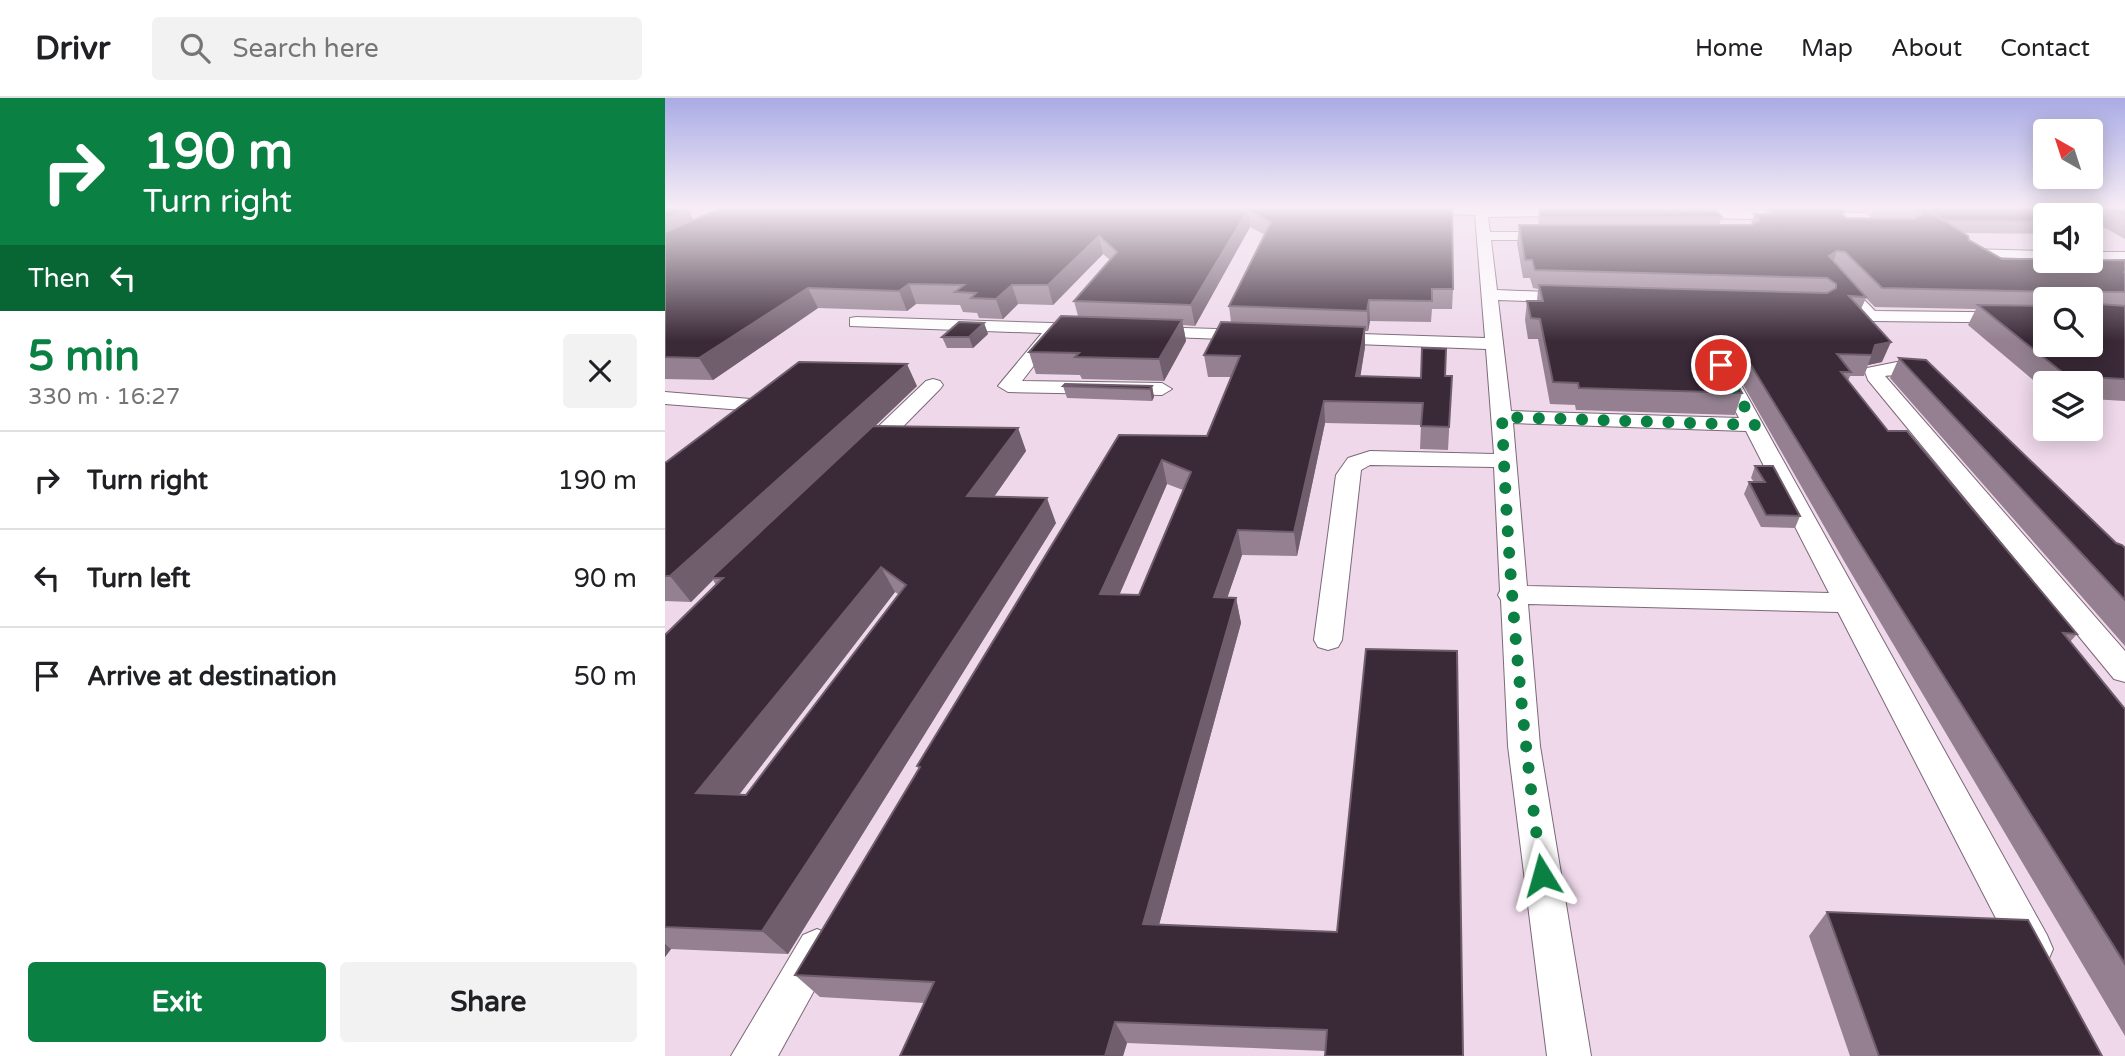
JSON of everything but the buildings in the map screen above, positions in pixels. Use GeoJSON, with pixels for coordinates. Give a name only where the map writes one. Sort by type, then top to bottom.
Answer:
{"type":"FeatureCollection","features":[{"type":"Feature","properties":{"kind":"street"},"geometry":{"type":"LineString","coordinates":[[1486,252],[1502,417],[1511,595],[1524,746],[1569,1056]]}},
{"type":"Feature","properties":{"kind":"street"},"geometry":{"type":"LineString","coordinates":[[1968,253],[2033,255]]}},
{"type":"Feature","properties":{"kind":"street"},"geometry":{"type":"LineString","coordinates":[[1832,275],[1871,316],[2033,318]]}},
{"type":"Feature","properties":{"kind":"street"},"geometry":{"type":"LineString","coordinates":[[1492,296],[1588,298]]}},
{"type":"Feature","properties":{"kind":"street"},"geometry":{"type":"LineString","coordinates":[[856,322],[1109,330]]}},
{"type":"Feature","properties":{"kind":"street"},"geometry":{"type":"LineString","coordinates":[[1054,328],[1008,386],[1162,389]]}},
{"type":"Feature","properties":{"kind":"street"},"geometry":{"type":"LineString","coordinates":[[1137,331],[1261,336]]}},
{"type":"Feature","properties":{"kind":"street"},"geometry":{"type":"LineString","coordinates":[[1316,338],[1496,344]]}},
{"type":"Feature","properties":{"kind":"street"},"geometry":{"type":"LineString","coordinates":[[1721,365],[1851,603],[2044,970]]}},
{"type":"Feature","properties":{"kind":"street"},"geometry":{"type":"LineString","coordinates":[[1943,394],[1924,374],[1912,370],[1880,369],[1874,372],[1937,453],[2125,671]]}},
{"type":"Feature","properties":{"kind":"street"},"geometry":{"type":"LineString","coordinates":[[854,462],[933,385]]}},
{"type":"Feature","properties":{"kind":"street"},"geometry":{"type":"LineString","coordinates":[[665,398],[763,406],[730,429]]}},
{"type":"Feature","properties":{"kind":"street"},"geometry":{"type":"LineString","coordinates":[[1502,417],[1755,425]]}},
{"type":"Feature","properties":{"kind":"street"},"geometry":{"type":"LineString","coordinates":[[1328,640],[1347,475],[1351,466],[1358,460],[1370,458],[1504,461]]}},
{"type":"Feature","properties":{"kind":"street"},"geometry":{"type":"LineString","coordinates":[[1511,595],[1851,603]]}},
{"type":"Feature","properties":{"kind":"street"},"geometry":{"type":"LineString","coordinates":[[753,1056],[832,924]]}},
{"type":"Feature","properties":{"kind":"route"},"geometry":{"type":"LineString","coordinates":[[1542,875],[1524,746],[1511,595],[1502,417],[1755,425],[1721,365]]}}]}
